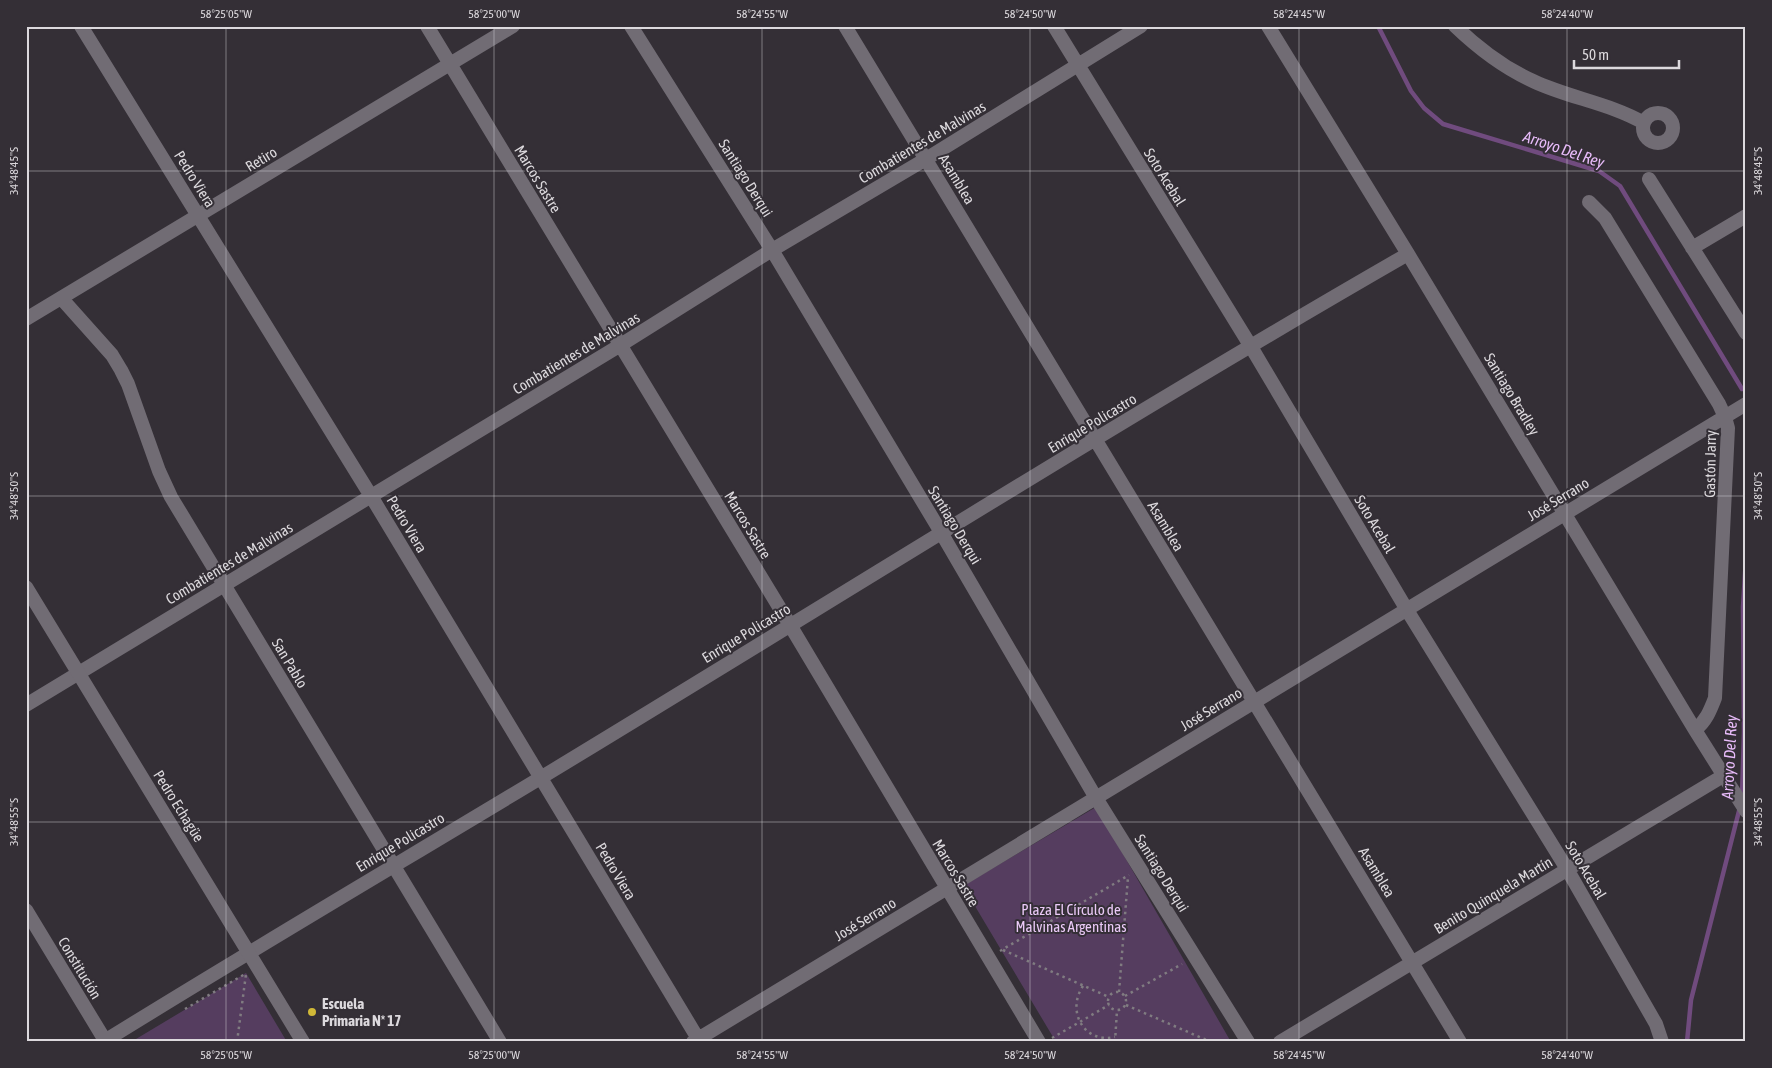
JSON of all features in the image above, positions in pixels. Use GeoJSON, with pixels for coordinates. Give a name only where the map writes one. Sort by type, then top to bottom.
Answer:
{"type":"FeatureCollection","features":[{"type":"Feature","properties":{"kind":"street","name":"Pedro Viera"},"geometry":{"type":"LineString","coordinates":[[82,26],[371,496],[697,1041]]}},
{"type":"Feature","properties":{"kind":"street","name":"Marcos Sastre"},"geometry":{"type":"LineString","coordinates":[[427,26],[619,346],[790,625],[1039,1042]]}},
{"type":"Feature","properties":{"kind":"street","name":"Retiro"},"geometry":{"type":"LineString","coordinates":[[26,319],[513,26]]}},
{"type":"Feature","properties":{"kind":"street","name":"Santiago Derqui"},"geometry":{"type":"LineString","coordinates":[[631,26],[772,250],[942,534],[1096,798],[1134,872],[1195,957],[1248,1042]]}},
{"type":"Feature","properties":{"kind":"street","name":"Asamblea"},"geometry":{"type":"LineString","coordinates":[[845,26],[1460,1042]]}},
{"type":"Feature","properties":{"kind":"street","name":"Soto Acebal"},"geometry":{"type":"LineString","coordinates":[[1054,26],[1250,345],[1406,610],[1567,869],[1656,1024],[1662,1042]]}},
{"type":"Feature","properties":{"kind":"street","name":"Combatientes de Malvinas"},"geometry":{"type":"LineString","coordinates":[[26,705],[619,346],[772,250],[926,159],[1141,26]]}},
{"type":"Feature","properties":{"kind":"street","name":"Santiago Bradley"},"geometry":{"type":"LineString","coordinates":[[1268,26],[1408,254],[1694,730],[1746,811]]}},
{"type":"Feature","properties":{"kind":"street"},"geometry":{"type":"LineString","coordinates":[[1455,26],[1479,48],[1502,64],[1534,82],[1611,107],[1644,123]]}},
{"type":"Feature","properties":{"kind":"street"},"geometry":{"type":"LineString","coordinates":[[1649,179],[1746,333]]}},
{"type":"Feature","properties":{"kind":"street","name":"Gastón Jarry"},"geometry":{"type":"LineString","coordinates":[[1589,202],[1605,218],[1725,417],[1728,428],[1715,698],[1702,724],[1694,730]]}},
{"type":"Feature","properties":{"kind":"street"},"geometry":{"type":"LineString","coordinates":[[1692,248],[1746,216]]}},
{"type":"Feature","properties":{"kind":"street","name":"Enrique Policastro"},"geometry":{"type":"LineString","coordinates":[[105,1041],[394,864],[540,778],[942,534],[1250,345],[1408,254]]}},
{"type":"Feature","properties":{"kind":"street","name":"San Pablo"},"geometry":{"type":"LineString","coordinates":[[62,299],[112,355],[122,370],[159,471],[171,497],[500,1042]]}},
{"type":"Feature","properties":{"kind":"street","name":"José Serrano"},"geometry":{"type":"LineString","coordinates":[[697,1041],[1746,404]]}},
{"type":"Feature","properties":{"kind":"street","name":"Pedro Echagüe"},"geometry":{"type":"LineString","coordinates":[[26,587],[304,1042]]}},
{"type":"Feature","properties":{"kind":"street","name":"Benito Quinquela Martín"},"geometry":{"type":"LineString","coordinates":[[1280,1042],[1567,869],[1725,778]]}},
{"type":"Feature","properties":{"kind":"street","name":"Constitución"},"geometry":{"type":"LineString","coordinates":[[26,910],[105,1041]]}},
{"type":"Feature","properties":{"kind":"path"},"geometry":{"type":"LineString","coordinates":[[988,958],[1134,872]]}},
{"type":"Feature","properties":{"kind":"path"},"geometry":{"type":"LineString","coordinates":[[1119,992],[1134,872]]}},
{"type":"Feature","properties":{"kind":"path"},"geometry":{"type":"LineString","coordinates":[[1002,950],[1109,997]]}},
{"type":"Feature","properties":{"kind":"path"},"geometry":{"type":"LineString","coordinates":[[1125,996],[1195,957]]}},
{"type":"Feature","properties":{"kind":"path"},"geometry":{"type":"LineString","coordinates":[[246,973],[251,981]]}},
{"type":"Feature","properties":{"kind":"path"},"geometry":{"type":"LineString","coordinates":[[180,1012],[246,973]]}},
{"type":"Feature","properties":{"kind":"path"},"geometry":{"type":"LineString","coordinates":[[237,1042],[246,973]]}},
{"type":"Feature","properties":{"kind":"path"},"geometry":{"type":"LineString","coordinates":[[1083,986],[1076,1000],[1079,1022],[1086,1030],[1096,1036],[1106,1039],[1115,1037]]}},
{"type":"Feature","properties":{"kind":"path"},"geometry":{"type":"LineString","coordinates":[[1114,992],[1119,992],[1125,996],[1126,1005],[1122,1009],[1112,1009],[1109,1005],[1109,997],[1114,992]]}},
{"type":"Feature","properties":{"kind":"path"},"geometry":{"type":"LineString","coordinates":[[1046,1042],[1109,1005]]}},
{"type":"Feature","properties":{"kind":"path"},"geometry":{"type":"LineString","coordinates":[[1126,1005],[1211,1042]]}},
{"type":"Feature","properties":{"kind":"path"},"geometry":{"type":"LineString","coordinates":[[1114,1042],[1117,1010]]}},
{"type":"Feature","properties":{"kind":"green space","name":"Plaza El Círculo de Malvinas Argentinas"},"geometry":{"type":"Polygon","coordinates":[[[1096,807],[1231,1042],[1056,1042],[963,886],[1096,807]]]}},
{"type":"Feature","properties":{"kind":"green space"},"geometry":{"type":"Polygon","coordinates":[[[246,973],[287,1042],[131,1042],[246,973]]]}},
{"type":"Feature","properties":{"kind":"waterway","name":"Arroyo Del Rey"},"geometry":{"type":"LineString","coordinates":[[1378,26],[1411,91],[1424,108],[1443,124],[1599,171],[1620,186],[1742,389]]}},
{"type":"Feature","properties":{"kind":"waterway","name":"Arroyo Del Rey"},"geometry":{"type":"LineString","coordinates":[[1742,797],[1744,732],[1743,607],[1746,558]]}},
{"type":"Feature","properties":{"kind":"waterway","name":"Arroyo Del Rey"},"geometry":{"type":"LineString","coordinates":[[1687,1042],[1691,1000],[1740,807]]}},
{"type":"Feature","properties":{"kind":"place","name":"Escuela Primaria N* 17"},"geometry":{"type":"Point","coordinates":[312,1012]}}]}
